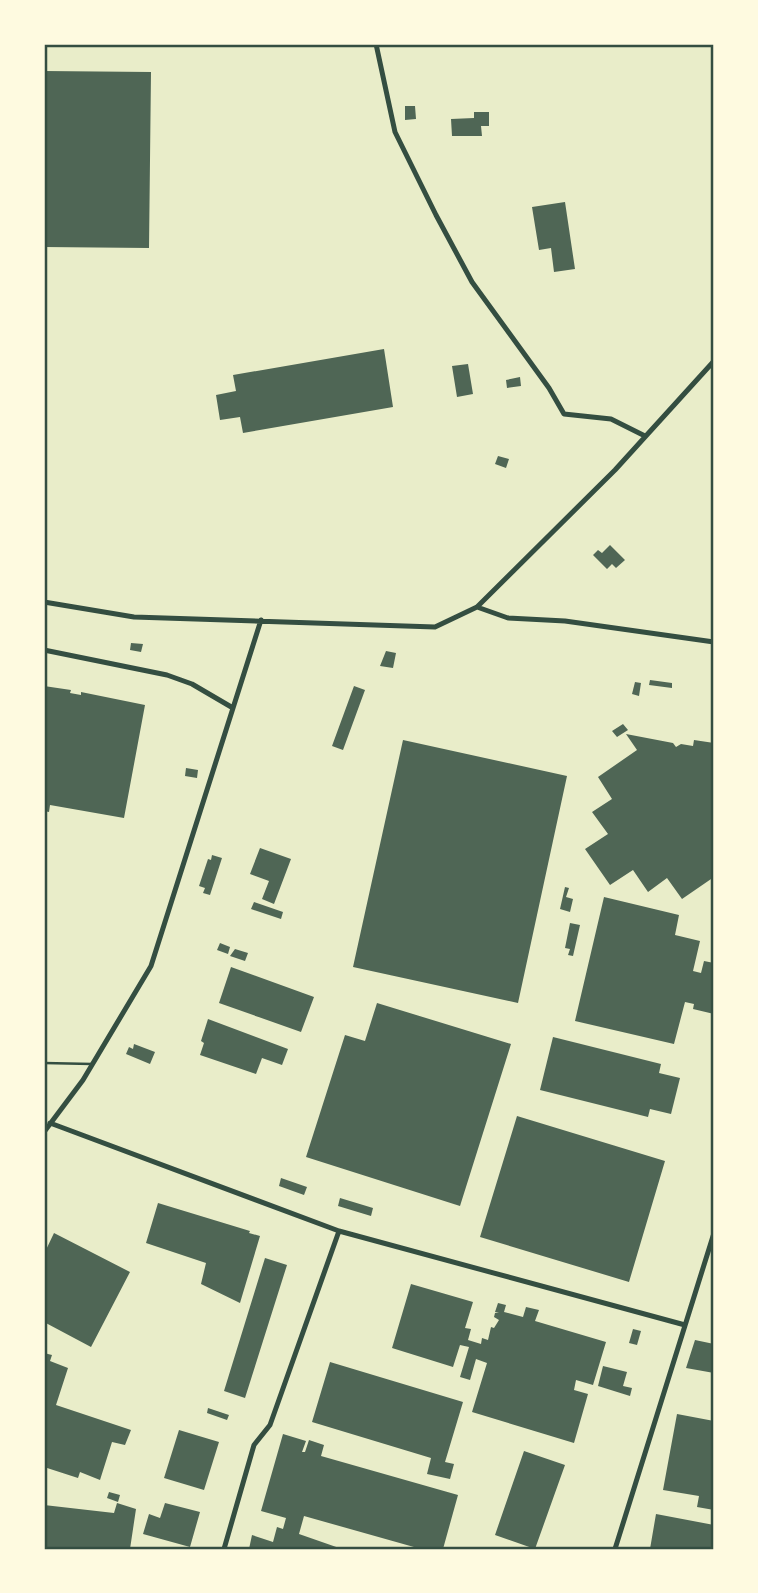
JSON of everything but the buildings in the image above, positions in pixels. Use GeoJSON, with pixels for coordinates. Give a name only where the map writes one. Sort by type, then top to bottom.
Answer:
{"type":"FeatureCollection","features":[{"type":"Feature","properties":{"kind":"street"},"geometry":{"type":"LineString","coordinates":[[376,44],[395,132],[472,282],[549,388],[564,414],[611,419],[645,436]]}},
{"type":"Feature","properties":{"kind":"street"},"geometry":{"type":"LineString","coordinates":[[44,601],[134,617],[435,627],[477,607],[615,470],[714,361]]}},
{"type":"Feature","properties":{"kind":"street"},"geometry":{"type":"LineString","coordinates":[[477,607],[508,618],[565,621],[714,642]]}},
{"type":"Feature","properties":{"kind":"street"},"geometry":{"type":"LineString","coordinates":[[44,1132],[92,1065],[151,966],[261,620]]}},
{"type":"Feature","properties":{"kind":"street"},"geometry":{"type":"LineString","coordinates":[[44,650],[167,675],[192,684],[233,708]]}},
{"type":"Feature","properties":{"kind":"street"},"geometry":{"type":"LineString","coordinates":[[50,1123],[340,1231],[685,1325]]}},
{"type":"Feature","properties":{"kind":"street"},"geometry":{"type":"LineString","coordinates":[[224,1549],[254,1445],[270,1424],[340,1231]]}},
{"type":"Feature","properties":{"kind":"street"},"geometry":{"type":"LineString","coordinates":[[615,1549],[714,1233]]}},
{"type":"Feature","properties":{"kind":"lane"},"geometry":{"type":"LineString","coordinates":[[44,1063],[92,1065]]}}]}
